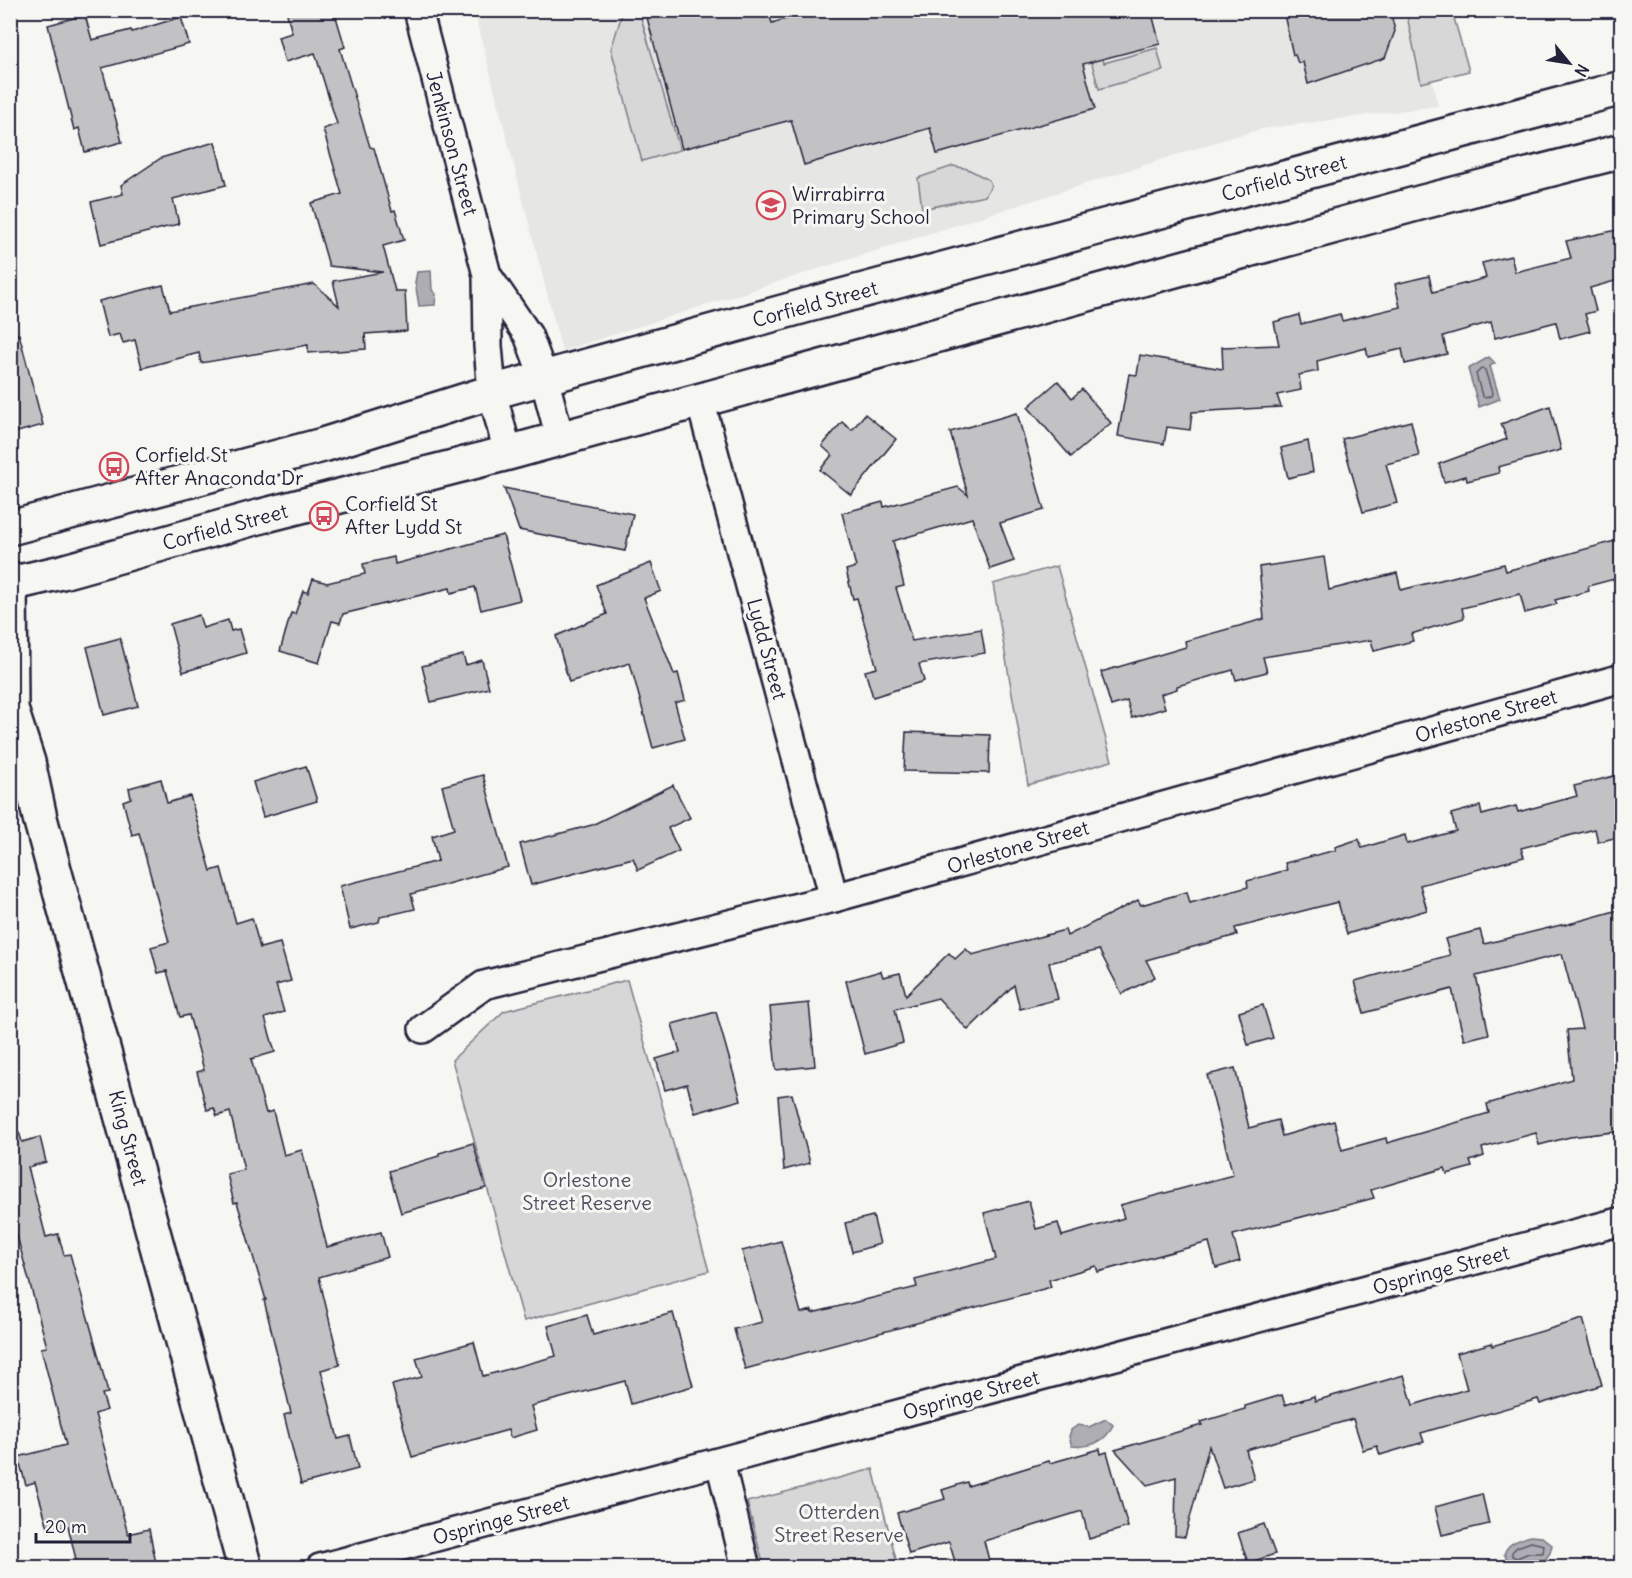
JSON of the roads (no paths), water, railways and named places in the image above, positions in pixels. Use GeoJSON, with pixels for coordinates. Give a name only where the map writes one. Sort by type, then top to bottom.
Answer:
{"type":"FeatureCollection","features":[{"type":"Feature","properties":{"kind":"main road","name":"Corfield Street"},"geometry":{"type":"LineString","coordinates":[[10,528],[323,445],[492,392],[808,305],[1622,88]]}},
{"type":"Feature","properties":{"kind":"main road","name":"Corfield Street"},"geometry":{"type":"LineString","coordinates":[[11,582],[62,572],[258,517],[508,453],[1423,202],[1622,151]]}},
{"type":"Feature","properties":{"kind":"main road","name":"King Street"},"geometry":{"type":"LineString","coordinates":[[11,582],[11,707],[28,762],[40,818],[245,1568]]}},
{"type":"Feature","properties":{"kind":"street","name":"Jenkinson Street"},"geometry":{"type":"LineString","coordinates":[[418,10],[487,275],[488,346],[492,392],[508,453]]}},
{"type":"Feature","properties":{"kind":"street","name":"Jenkinson Street"},"geometry":{"type":"LineString","coordinates":[[487,275],[528,335],[544,378],[560,438]]}},
{"type":"Feature","properties":{"kind":"street","name":"Lydd Street"},"geometry":{"type":"LineString","coordinates":[[700,400],[834,898]]}},
{"type":"Feature","properties":{"kind":"street","name":"Orlestone Street"},"geometry":{"type":"LineString","coordinates":[[423,1029],[484,985],[834,898],[1622,678]]}},
{"type":"Feature","properties":{"kind":"street","name":"Ospringe Street"},"geometry":{"type":"LineString","coordinates":[[320,1568],[1622,1221]]}},
{"type":"Feature","properties":{"kind":"street"},"geometry":{"type":"LineString","coordinates":[[720,1462],[746,1568]]}},
{"type":"Feature","properties":{"kind":"water"},"geometry":{"type":"Polygon","coordinates":[[[431,271],[432,290],[436,294],[435,305],[419,306],[415,282],[417,272],[431,271]]]}},
{"type":"Feature","properties":{"kind":"water"},"geometry":{"type":"Polygon","coordinates":[[[1489,357],[1495,363],[1490,366],[1500,399],[1479,407],[1468,369],[1489,357]]]}},
{"type":"Feature","properties":{"kind":"water"},"geometry":{"type":"Polygon","coordinates":[[[1106,1419],[1113,1425],[1102,1440],[1091,1445],[1072,1446],[1069,1437],[1071,1430],[1078,1425],[1089,1427],[1106,1419]]]}},
{"type":"Feature","properties":{"kind":"water"},"geometry":{"type":"Polygon","coordinates":[[[1530,1536],[1542,1537],[1552,1545],[1545,1560],[1530,1559],[1517,1564],[1509,1562],[1504,1554],[1508,1547],[1530,1536]]]}},
{"type":"Feature","properties":{"kind":"place","name":"Wirrabirra Primary School"},"geometry":{"type":"Point","coordinates":[771,205]}},
{"type":"Feature","properties":{"kind":"place","name":"Corfield St After Anaconda Dr"},"geometry":{"type":"Point","coordinates":[114,467]}},
{"type":"Feature","properties":{"kind":"place","name":"Corfield St After Lydd St"},"geometry":{"type":"Point","coordinates":[324,516]}},
{"type":"Feature","properties":{"kind":"park label","name":"Orlestone Street Reserve"},"geometry":{"type":"Point","coordinates":[587,1192]}},
{"type":"Feature","properties":{"kind":"park label","name":"Otterden Street Reserve"},"geometry":{"type":"Point","coordinates":[839,1524]}}]}
